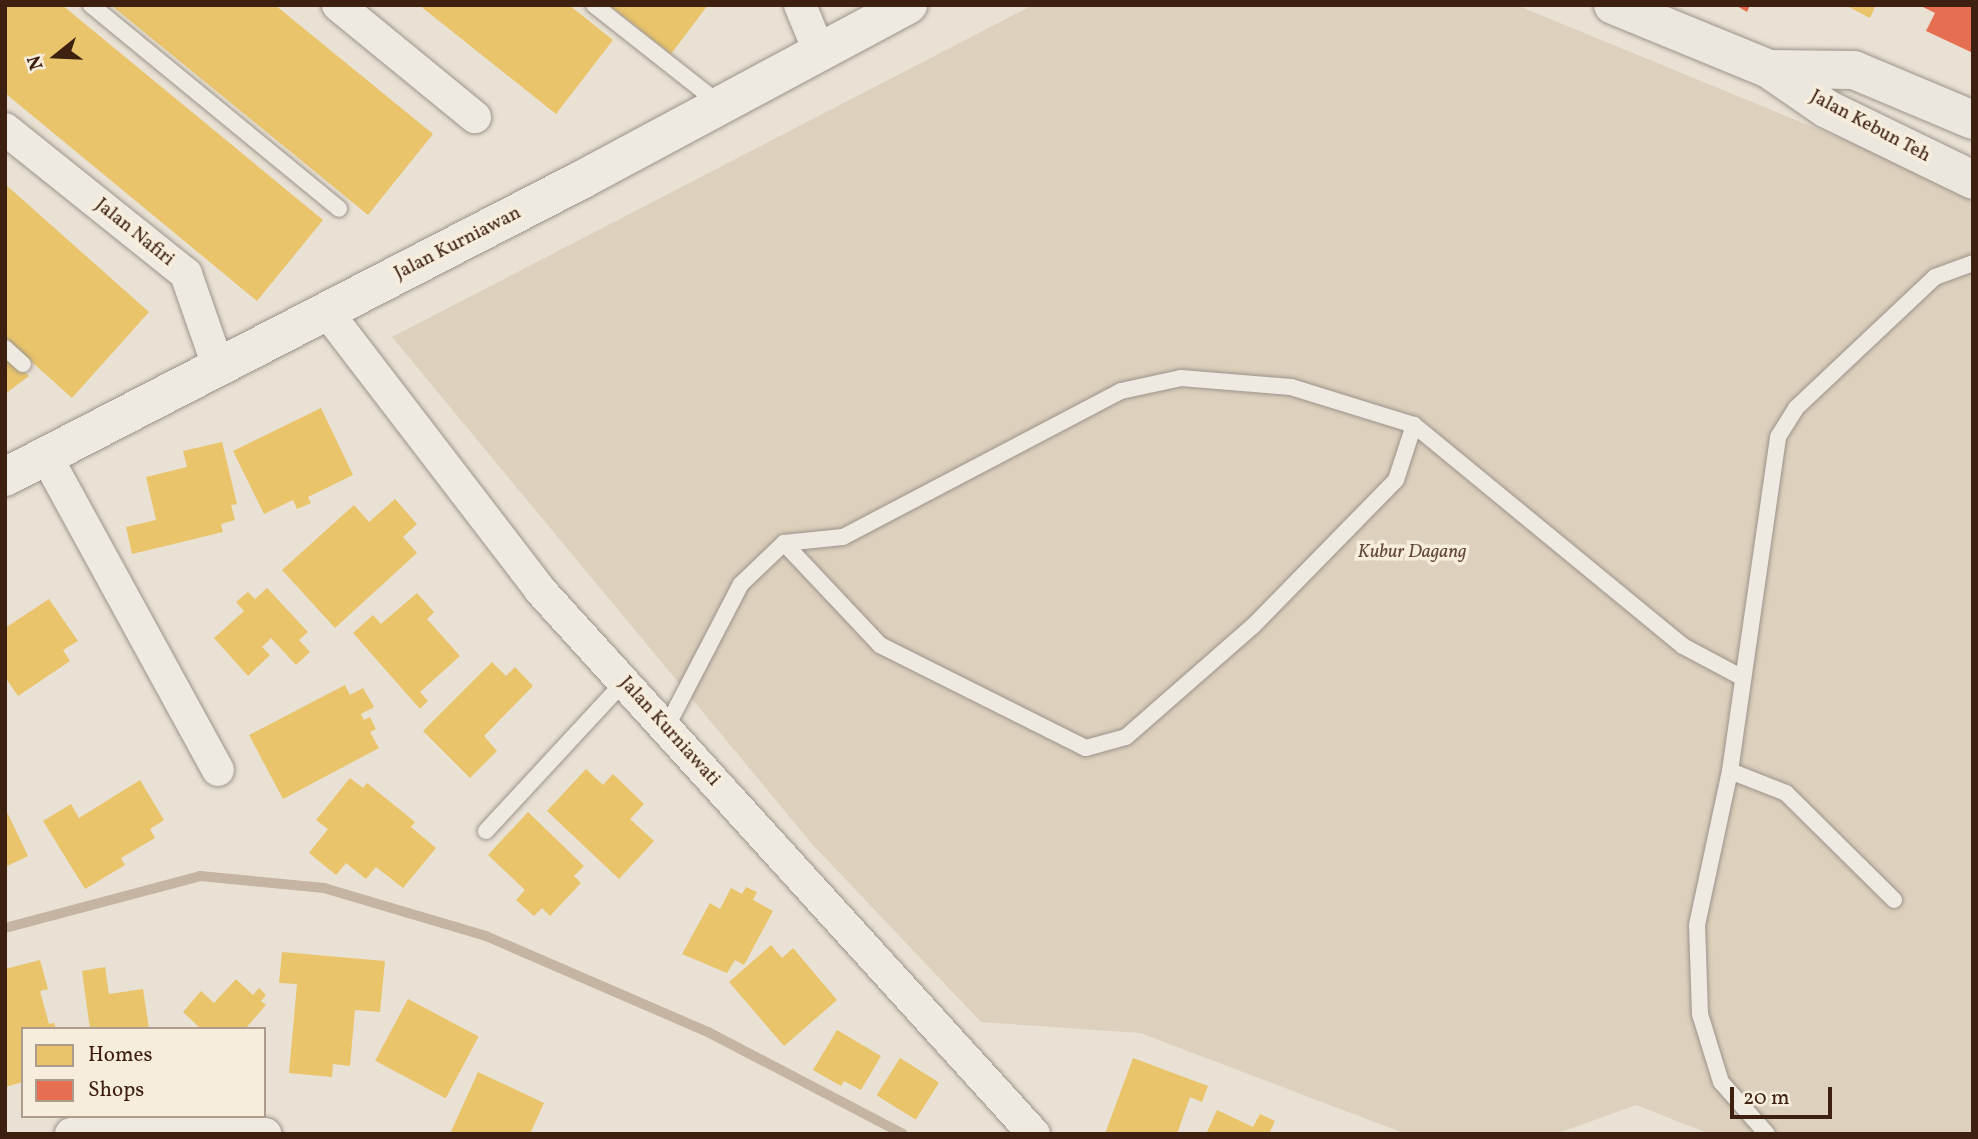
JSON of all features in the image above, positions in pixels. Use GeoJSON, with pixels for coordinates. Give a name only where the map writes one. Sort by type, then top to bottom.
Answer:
{"type":"FeatureCollection","features":[{"type":"Feature","properties":{"kind":"main road","name":"Jalan Kebun Teh"},"geometry":{"type":"LineString","coordinates":[[1613,5],[1769,69],[1827,109],[1955,164],[1973,180]]}},
{"type":"Feature","properties":{"kind":"main road","name":"Jalan Kebun Teh"},"geometry":{"type":"LineString","coordinates":[[1769,69],[1854,70],[1933,106],[1973,120]]}},
{"type":"Feature","properties":{"kind":"main road"},"geometry":{"type":"LineString","coordinates":[[1933,106],[1973,100]]}},
{"type":"Feature","properties":{"kind":"street"},"geometry":{"type":"LineString","coordinates":[[338,5],[475,117]]}},
{"type":"Feature","properties":{"kind":"street"},"geometry":{"type":"LineString","coordinates":[[800,5],[819,51]]}},
{"type":"Feature","properties":{"kind":"street","name":"Jalan Kurniawan"},"geometry":{"type":"LineString","coordinates":[[5,477],[219,369],[908,5]]}},
{"type":"Feature","properties":{"kind":"street","name":"Jalan Nafiri"},"geometry":{"type":"LineString","coordinates":[[5,129],[186,274],[219,369]]}},
{"type":"Feature","properties":{"kind":"street","name":"Jalan Kurniawati"},"geometry":{"type":"LineString","coordinates":[[327,312],[540,590],[1034,1134]]}},
{"type":"Feature","properties":{"kind":"street"},"geometry":{"type":"LineString","coordinates":[[46,456],[218,770]]}},
{"type":"Feature","properties":{"kind":"street"},"geometry":{"type":"LineString","coordinates":[[71,1134],[99,1127],[211,1126],[265,1134]]}},
{"type":"Feature","properties":{"kind":"lane"},"geometry":{"type":"LineString","coordinates":[[91,5],[339,209]]}},
{"type":"Feature","properties":{"kind":"lane"},"geometry":{"type":"LineString","coordinates":[[594,5],[720,104]]}},
{"type":"Feature","properties":{"kind":"lane"},"geometry":{"type":"LineString","coordinates":[[1767,1134],[1721,1082],[1700,1014],[1697,925],[1730,771],[1778,437],[1796,408],[1936,277],[1973,263]]}},
{"type":"Feature","properties":{"kind":"lane"},"geometry":{"type":"LineString","coordinates":[[5,348],[23,364]]}},
{"type":"Feature","properties":{"kind":"lane"},"geometry":{"type":"LineString","coordinates":[[666,728],[741,584],[784,543],[843,537],[1121,391],[1181,378],[1291,387],[1414,425],[1682,646],[1743,678]]}},
{"type":"Feature","properties":{"kind":"lane"},"geometry":{"type":"LineString","coordinates":[[784,543],[880,645],[1086,748],[1126,737],[1253,626],[1396,480],[1414,425]]}},
{"type":"Feature","properties":{"kind":"lane"},"geometry":{"type":"LineString","coordinates":[[486,831],[624,682]]}},
{"type":"Feature","properties":{"kind":"lane"},"geometry":{"type":"LineString","coordinates":[[1730,771],[1786,793],[1894,900]]}},
{"type":"Feature","properties":{"kind":"green space","name":"Kubur Dagang"},"geometry":{"type":"Polygon","coordinates":[[[1033,5],[1516,5],[1973,193],[1973,1134],[1710,1134],[1636,1105],[1556,1134],[1406,1134],[1140,1033],[981,1022],[813,845],[392,337],[1033,5]]]}},
{"type":"Feature","properties":{"kind":"building: Homes"},"geometry":{"type":"Polygon","coordinates":[[[5,5],[62,5],[323,220],[257,301],[5,93],[5,5]]]}},
{"type":"Feature","properties":{"kind":"building: Homes"},"geometry":{"type":"Polygon","coordinates":[[[111,5],[275,5],[433,134],[368,215],[111,5]]]}},
{"type":"Feature","properties":{"kind":"building: Homes"},"geometry":{"type":"Polygon","coordinates":[[[419,5],[569,5],[613,40],[556,114],[419,5]]]}},
{"type":"Feature","properties":{"kind":"building: Homes"},"geometry":{"type":"Polygon","coordinates":[[[609,5],[708,5],[671,54],[609,5]]]}},
{"type":"Feature","properties":{"kind":"building: Homes"},"geometry":{"type":"Polygon","coordinates":[[[1845,5],[1876,5],[1870,18],[1845,5]]]}},
{"type":"Feature","properties":{"kind":"building: Homes"},"geometry":{"type":"Polygon","coordinates":[[[5,184],[149,312],[72,398],[5,338],[5,184]]]}},
{"type":"Feature","properties":{"kind":"building: Homes"},"geometry":{"type":"Polygon","coordinates":[[[5,356],[29,376],[5,394],[5,356]]]}},
{"type":"Feature","properties":{"kind":"building: Homes"},"geometry":{"type":"Polygon","coordinates":[[[321,408],[353,475],[308,497],[311,503],[297,509],[293,500],[264,514],[233,451],[321,408]]]}},
{"type":"Feature","properties":{"kind":"building: Homes"},"geometry":{"type":"Polygon","coordinates":[[[222,442],[237,504],[231,505],[235,520],[221,524],[223,532],[132,554],[126,527],[156,520],[146,477],[187,467],[183,451],[222,442]]]}},
{"type":"Feature","properties":{"kind":"building: Homes"},"geometry":{"type":"Polygon","coordinates":[[[395,499],[417,524],[403,537],[417,553],[335,628],[282,570],[354,505],[369,522],[395,499]]]}},
{"type":"Feature","properties":{"kind":"building: Homes"},"geometry":{"type":"Polygon","coordinates":[[[267,588],[308,632],[299,640],[310,652],[296,665],[271,638],[262,647],[270,655],[248,676],[214,638],[244,611],[236,602],[248,592],[255,599],[267,588]]]}},
{"type":"Feature","properties":{"kind":"building: Homes"},"geometry":{"type":"Polygon","coordinates":[[[417,593],[434,612],[427,619],[460,656],[420,692],[428,701],[420,709],[353,633],[373,615],[381,624],[417,593]]]}},
{"type":"Feature","properties":{"kind":"building: Homes"},"geometry":{"type":"Polygon","coordinates":[[[49,599],[78,641],[63,650],[70,661],[18,696],[5,677],[5,628],[49,599]]]}},
{"type":"Feature","properties":{"kind":"building: Homes"},"geometry":{"type":"Polygon","coordinates":[[[492,662],[506,676],[515,667],[533,686],[484,736],[497,751],[470,778],[423,731],[492,662]]]}},
{"type":"Feature","properties":{"kind":"building: Homes"},"geometry":{"type":"Polygon","coordinates":[[[345,685],[350,695],[363,688],[374,707],[361,714],[364,720],[370,717],[376,729],[370,732],[379,748],[283,799],[249,735],[345,685]]]}},
{"type":"Feature","properties":{"kind":"building: Homes"},"geometry":{"type":"Polygon","coordinates":[[[586,769],[603,785],[613,774],[644,804],[630,819],[654,841],[619,879],[547,811],[586,769]]]}},
{"type":"Feature","properties":{"kind":"building: Homes"},"geometry":{"type":"Polygon","coordinates":[[[350,778],[363,788],[367,783],[415,822],[411,827],[436,848],[403,888],[376,867],[366,879],[346,863],[336,875],[309,853],[328,829],[316,820],[350,778]]]}},
{"type":"Feature","properties":{"kind":"building: Homes"},"geometry":{"type":"Polygon","coordinates":[[[140,780],[164,820],[150,829],[155,838],[121,858],[125,865],[85,889],[43,821],[71,804],[79,818],[140,780]]]}},
{"type":"Feature","properties":{"kind":"building: Homes"},"geometry":{"type":"Polygon","coordinates":[[[5,808],[28,856],[5,867],[5,808]]]}},
{"type":"Feature","properties":{"kind":"building: Homes"},"geometry":{"type":"Polygon","coordinates":[[[528,812],[584,866],[574,876],[581,883],[550,916],[542,908],[534,916],[516,900],[525,890],[488,855],[528,812]]]}},
{"type":"Feature","properties":{"kind":"building: Homes"},"geometry":{"type":"Polygon","coordinates":[[[746,887],[757,892],[753,900],[773,911],[744,965],[735,960],[727,973],[682,954],[710,903],[720,909],[731,888],[742,894],[746,887]]]}},
{"type":"Feature","properties":{"kind":"building: Homes"},"geometry":{"type":"Polygon","coordinates":[[[771,945],[782,958],[793,948],[837,1000],[784,1046],[729,982],[771,945]]]}},
{"type":"Feature","properties":{"kind":"building: Homes"},"geometry":{"type":"Polygon","coordinates":[[[282,952],[385,961],[380,1012],[355,1010],[350,1066],[333,1064],[332,1077],[289,1073],[297,984],[279,983],[282,952]]]}},
{"type":"Feature","properties":{"kind":"building: Homes"},"geometry":{"type":"Polygon","coordinates":[[[40,960],[48,989],[40,991],[49,1024],[54,1023],[55,1027],[21,1027],[21,1083],[5,1087],[5,969],[40,960]]]}},
{"type":"Feature","properties":{"kind":"building: Homes"},"geometry":{"type":"Polygon","coordinates":[[[105,967],[109,994],[143,989],[149,1027],[90,1027],[82,971],[105,967]]]}},
{"type":"Feature","properties":{"kind":"building: Homes"},"geometry":{"type":"Polygon","coordinates":[[[236,979],[253,995],[259,988],[266,995],[261,1001],[266,1005],[247,1027],[199,1027],[183,1012],[201,991],[214,1003],[236,979]]]}},
{"type":"Feature","properties":{"kind":"building: Homes"},"geometry":{"type":"Polygon","coordinates":[[[408,999],[479,1037],[446,1098],[375,1061],[408,999]]]}},
{"type":"Feature","properties":{"kind":"building: Homes"},"geometry":{"type":"Polygon","coordinates":[[[837,1030],[881,1056],[861,1090],[844,1081],[841,1086],[813,1070],[837,1030]]]}},
{"type":"Feature","properties":{"kind":"building: Homes"},"geometry":{"type":"Polygon","coordinates":[[[900,1058],[939,1082],[916,1120],[877,1095],[900,1058]]]}},
{"type":"Feature","properties":{"kind":"building: Homes"},"geometry":{"type":"Polygon","coordinates":[[[1133,1058],[1208,1086],[1202,1102],[1190,1097],[1177,1134],[1105,1134],[1133,1058]]]}},
{"type":"Feature","properties":{"kind":"building: Homes"},"geometry":{"type":"Polygon","coordinates":[[[478,1072],[544,1103],[530,1134],[450,1134],[478,1072]]]}},
{"type":"Feature","properties":{"kind":"building: Homes"},"geometry":{"type":"Polygon","coordinates":[[[1217,1110],[1253,1127],[1260,1114],[1275,1121],[1269,1134],[1206,1134],[1217,1110]]]}},
{"type":"Feature","properties":{"kind":"building: Shops"},"geometry":{"type":"Polygon","coordinates":[[[1735,5],[1750,5],[1747,12],[1735,5]]]}},
{"type":"Feature","properties":{"kind":"building: Shops"},"geometry":{"type":"Polygon","coordinates":[[[1919,5],[1973,5],[1973,53],[1926,31],[1935,13],[1919,5]]]}},
{"type":"Feature","properties":{"kind":"waterway"},"geometry":{"type":"LineString","coordinates":[[5,928],[200,876],[324,888],[486,936],[708,1032],[903,1134]]}}]}
